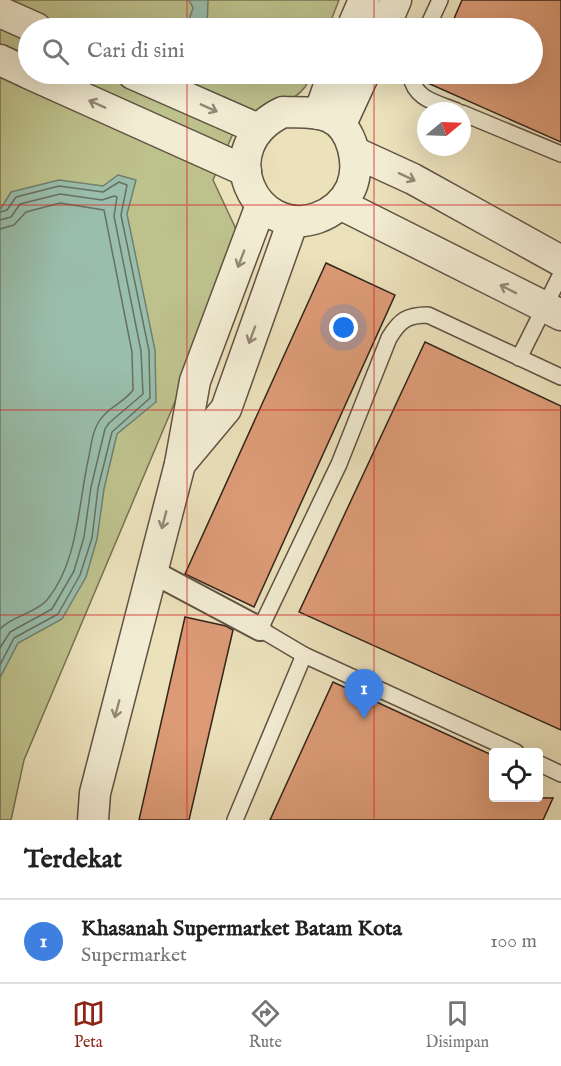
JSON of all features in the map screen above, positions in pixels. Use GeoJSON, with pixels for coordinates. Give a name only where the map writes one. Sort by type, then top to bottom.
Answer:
{"type":"FeatureCollection","features":[{"type":"Feature","properties":{"kind":"street"},"geometry":{"type":"LineString","coordinates":[[356,18],[364,0]]}},
{"type":"Feature","properties":{"kind":"street"},"geometry":{"type":"LineString","coordinates":[[388,18],[396,0]]}},
{"type":"Feature","properties":{"kind":"street"},"geometry":{"type":"LineString","coordinates":[[0,12],[18,20]]}},
{"type":"Feature","properties":{"kind":"street"},"geometry":{"type":"LineString","coordinates":[[0,60],[18,68]]}},
{"type":"Feature","properties":{"kind":"street"},"geometry":{"type":"LineString","coordinates":[[53,84],[246,171]]}},
{"type":"Feature","properties":{"kind":"street"},"geometry":{"type":"LineString","coordinates":[[156,84],[258,129]]}},
{"type":"Feature","properties":{"kind":"street"},"geometry":{"type":"LineString","coordinates":[[332,84],[330,119],[354,152],[412,179],[561,261]]}},
{"type":"Feature","properties":{"kind":"street"},"geometry":{"type":"LineString","coordinates":[[330,119],[356,84]]}},
{"type":"Feature","properties":{"kind":"street"},"geometry":{"type":"LineString","coordinates":[[330,119],[284,112],[270,119],[258,129],[250,142],[246,156],[246,171],[250,189],[261,205],[277,216],[293,220],[310,220],[327,214],[340,204],[351,188],[355,171],[354,152]]}},
{"type":"Feature","properties":{"kind":"street"},"geometry":{"type":"LineString","coordinates":[[340,204],[553,311]]}},
{"type":"Feature","properties":{"kind":"street"},"geometry":{"type":"LineString","coordinates":[[93,820],[95,793],[180,464],[195,381],[261,205]]}},
{"type":"Feature","properties":{"kind":"street"},"geometry":{"type":"LineString","coordinates":[[180,464],[226,409],[293,220]]}},
{"type":"Feature","properties":{"kind":"street"},"geometry":{"type":"LineString","coordinates":[[151,572],[260,629]]}},
{"type":"Feature","properties":{"kind":"lane"},"geometry":{"type":"LineString","coordinates":[[431,18],[440,0]]}},
{"type":"Feature","properties":{"kind":"lane"},"geometry":{"type":"LineString","coordinates":[[412,84],[420,96],[435,102]]}},
{"type":"Feature","properties":{"kind":"lane"},"geometry":{"type":"LineString","coordinates":[[471,117],[561,154]]}},
{"type":"Feature","properties":{"kind":"lane"},"geometry":{"type":"LineString","coordinates":[[519,358],[553,311],[561,274]]}},
{"type":"Feature","properties":{"kind":"lane"},"geometry":{"type":"LineString","coordinates":[[505,748],[304,654],[260,629],[339,464],[389,338],[397,325],[417,315],[428,315],[561,377]]}},
{"type":"Feature","properties":{"kind":"lane"},"geometry":{"type":"LineString","coordinates":[[235,820],[304,654]]}},
{"type":"Feature","properties":{"kind":"lane"},"geometry":{"type":"LineString","coordinates":[[543,765],[561,774]]}},
{"type":"Feature","properties":{"kind":"shaded area"},"geometry":{"type":"Polygon","coordinates":[[[0,0],[339,0],[332,18],[18,18],[18,84],[306,84],[299,93],[276,106],[241,115],[213,180],[235,227],[239,250],[24,760],[11,820],[0,820],[0,0]]]}},
{"type":"Feature","properties":{"kind":"water"},"geometry":{"type":"Polygon","coordinates":[[[189,0],[208,0],[207,18],[190,18],[193,8],[189,0]]]}},
{"type":"Feature","properties":{"kind":"water"},"geometry":{"type":"Polygon","coordinates":[[[118,175],[136,180],[127,214],[155,350],[156,402],[117,434],[104,489],[97,539],[86,577],[62,619],[18,643],[0,678],[0,210],[11,192],[59,180],[103,186],[118,175]]]}},
{"type":"Feature","properties":{"kind":"building"},"geometry":{"type":"Polygon","coordinates":[[[462,0],[561,0],[561,142],[430,84],[543,84],[543,18],[454,18],[462,0]]]}},
{"type":"Feature","properties":{"kind":"building"},"geometry":{"type":"Polygon","coordinates":[[[326,263],[395,295],[254,607],[185,574],[326,263]]]}},
{"type":"Feature","properties":{"kind":"building"},"geometry":{"type":"Polygon","coordinates":[[[425,342],[561,406],[561,730],[299,612],[425,342]]]}},
{"type":"Feature","properties":{"kind":"building"},"geometry":{"type":"Polygon","coordinates":[[[185,617],[226,626],[233,630],[189,820],[139,820],[185,617]]]}},
{"type":"Feature","properties":{"kind":"building"},"geometry":{"type":"Polygon","coordinates":[[[333,682],[489,754],[489,802],[543,802],[543,798],[553,798],[543,820],[270,820],[333,682]]]}},
{"type":"Feature","properties":{"kind":"place","name":"Khasanah Supermarket Batam Kota"},"geometry":{"type":"Point","coordinates":[364,719]}}]}
